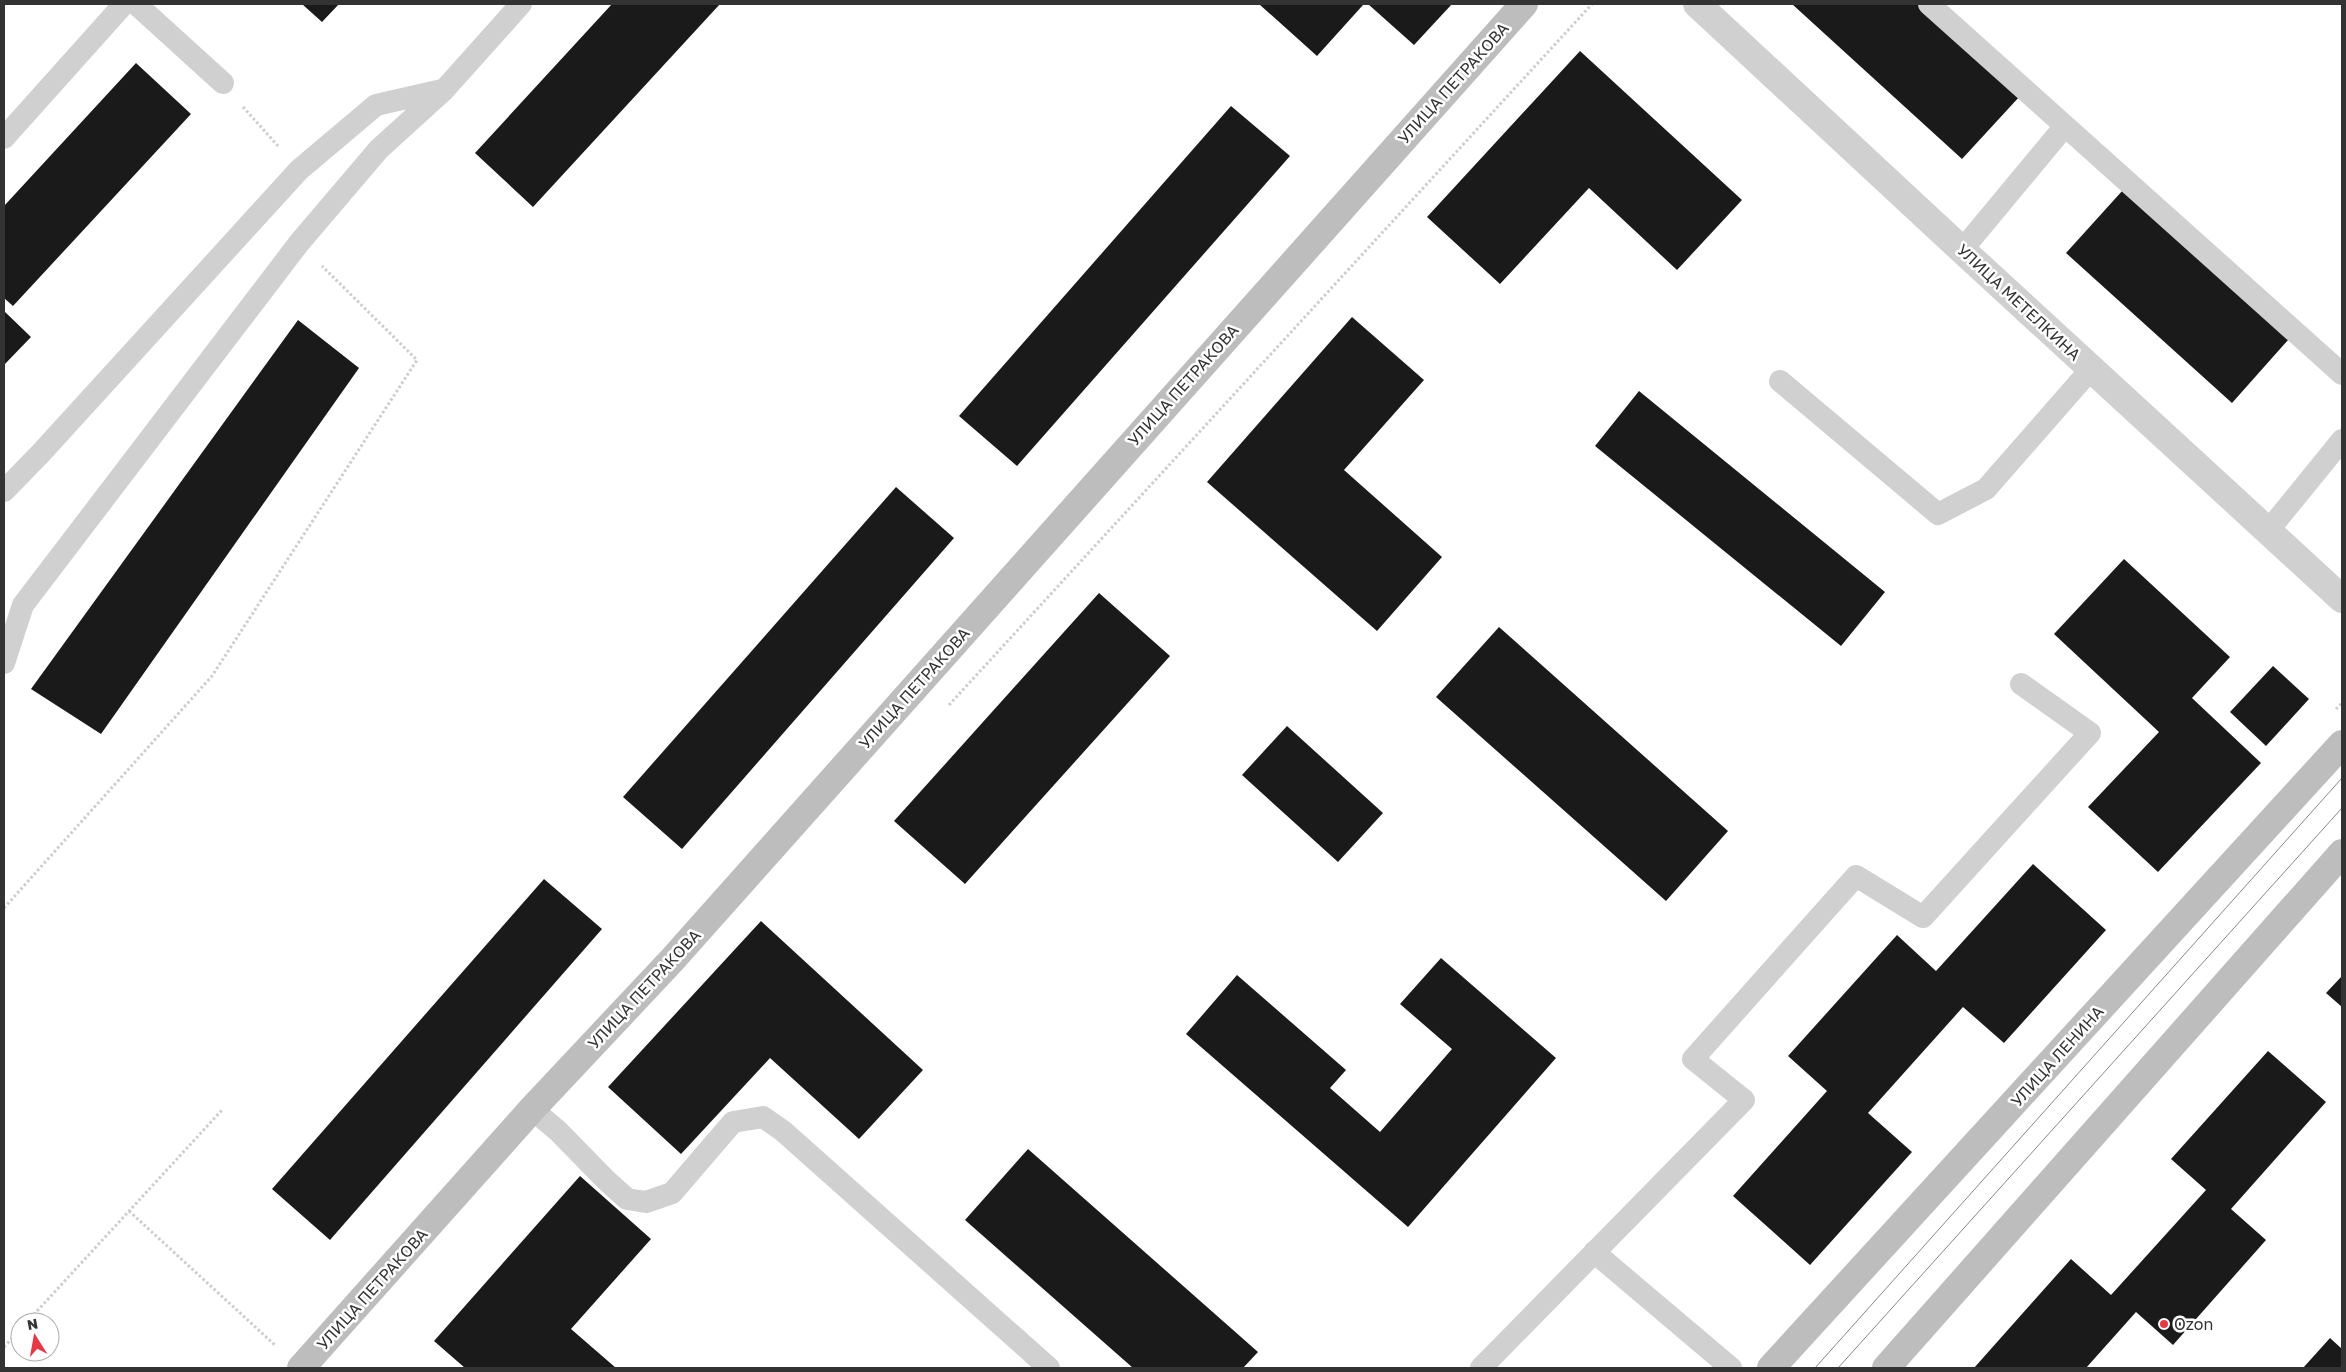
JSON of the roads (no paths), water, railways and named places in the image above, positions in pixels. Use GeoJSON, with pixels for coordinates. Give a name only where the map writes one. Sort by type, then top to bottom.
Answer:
{"type":"FeatureCollection","features":[{"type":"Feature","properties":{"kind":"street","name":"УЛИЦА ПЕТРАКОВА"},"geometry":{"type":"LineString","coordinates":[[301,1368],[532,1109],[679,953],[1524,4]]}},
{"type":"Feature","properties":{"kind":"street","name":"УЛИЦА МЕТЕЛКИНА"},"geometry":{"type":"LineString","coordinates":[[1698,4],[2091,369],[2342,598]]}},
{"type":"Feature","properties":{"kind":"street","name":"УЛИЦА ЛЕНИНА"},"geometry":{"type":"LineString","coordinates":[[1771,1368],[2342,744]]}},
{"type":"Feature","properties":{"kind":"street"},"geometry":{"type":"LineString","coordinates":[[1886,1368],[2342,854]]}},
{"type":"Feature","properties":{"kind":"lane"},"geometry":{"type":"LineString","coordinates":[[4,138],[124,4]]}},
{"type":"Feature","properties":{"kind":"lane"},"geometry":{"type":"LineString","coordinates":[[136,4],[223,83]]}},
{"type":"Feature","properties":{"kind":"lane"},"geometry":{"type":"LineString","coordinates":[[4,663],[23,605],[299,243],[379,149],[444,90],[521,4]]}},
{"type":"Feature","properties":{"kind":"lane"},"geometry":{"type":"LineString","coordinates":[[1928,4],[2342,374]]}},
{"type":"Feature","properties":{"kind":"lane"},"geometry":{"type":"LineString","coordinates":[[4,490],[41,453],[299,170],[376,105],[444,90]]}},
{"type":"Feature","properties":{"kind":"lane"},"geometry":{"type":"LineString","coordinates":[[1962,250],[2065,126]]}},
{"type":"Feature","properties":{"kind":"lane"},"geometry":{"type":"LineString","coordinates":[[1780,382],[1938,514],[1986,490],[2091,369]]}},
{"type":"Feature","properties":{"kind":"lane"},"geometry":{"type":"LineString","coordinates":[[2268,531],[2342,440]]}},
{"type":"Feature","properties":{"kind":"lane"},"geometry":{"type":"LineString","coordinates":[[1481,1368],[1744,1100],[1693,1059],[1856,876],[1923,917],[2090,733],[2022,684]]}},
{"type":"Feature","properties":{"kind":"lane"},"geometry":{"type":"LineString","coordinates":[[532,1109],[558,1131],[627,1199],[646,1202],[672,1193],[733,1122],[764,1117],[783,1131],[1049,1368]]}},
{"type":"Feature","properties":{"kind":"lane"},"geometry":{"type":"LineString","coordinates":[[1594,1252],[1731,1368]]}},
{"type":"Feature","properties":{"kind":"tram line"},"geometry":{"type":"LineString","coordinates":[[1815,1368],[2342,778]]}},
{"type":"Feature","properties":{"kind":"tram line"},"geometry":{"type":"LineString","coordinates":[[1838,1368],[2342,808]]}},
{"type":"Feature","properties":{"kind":"place","name":"Ozon"},"geometry":{"type":"Point","coordinates":[2164,1324]}}]}
